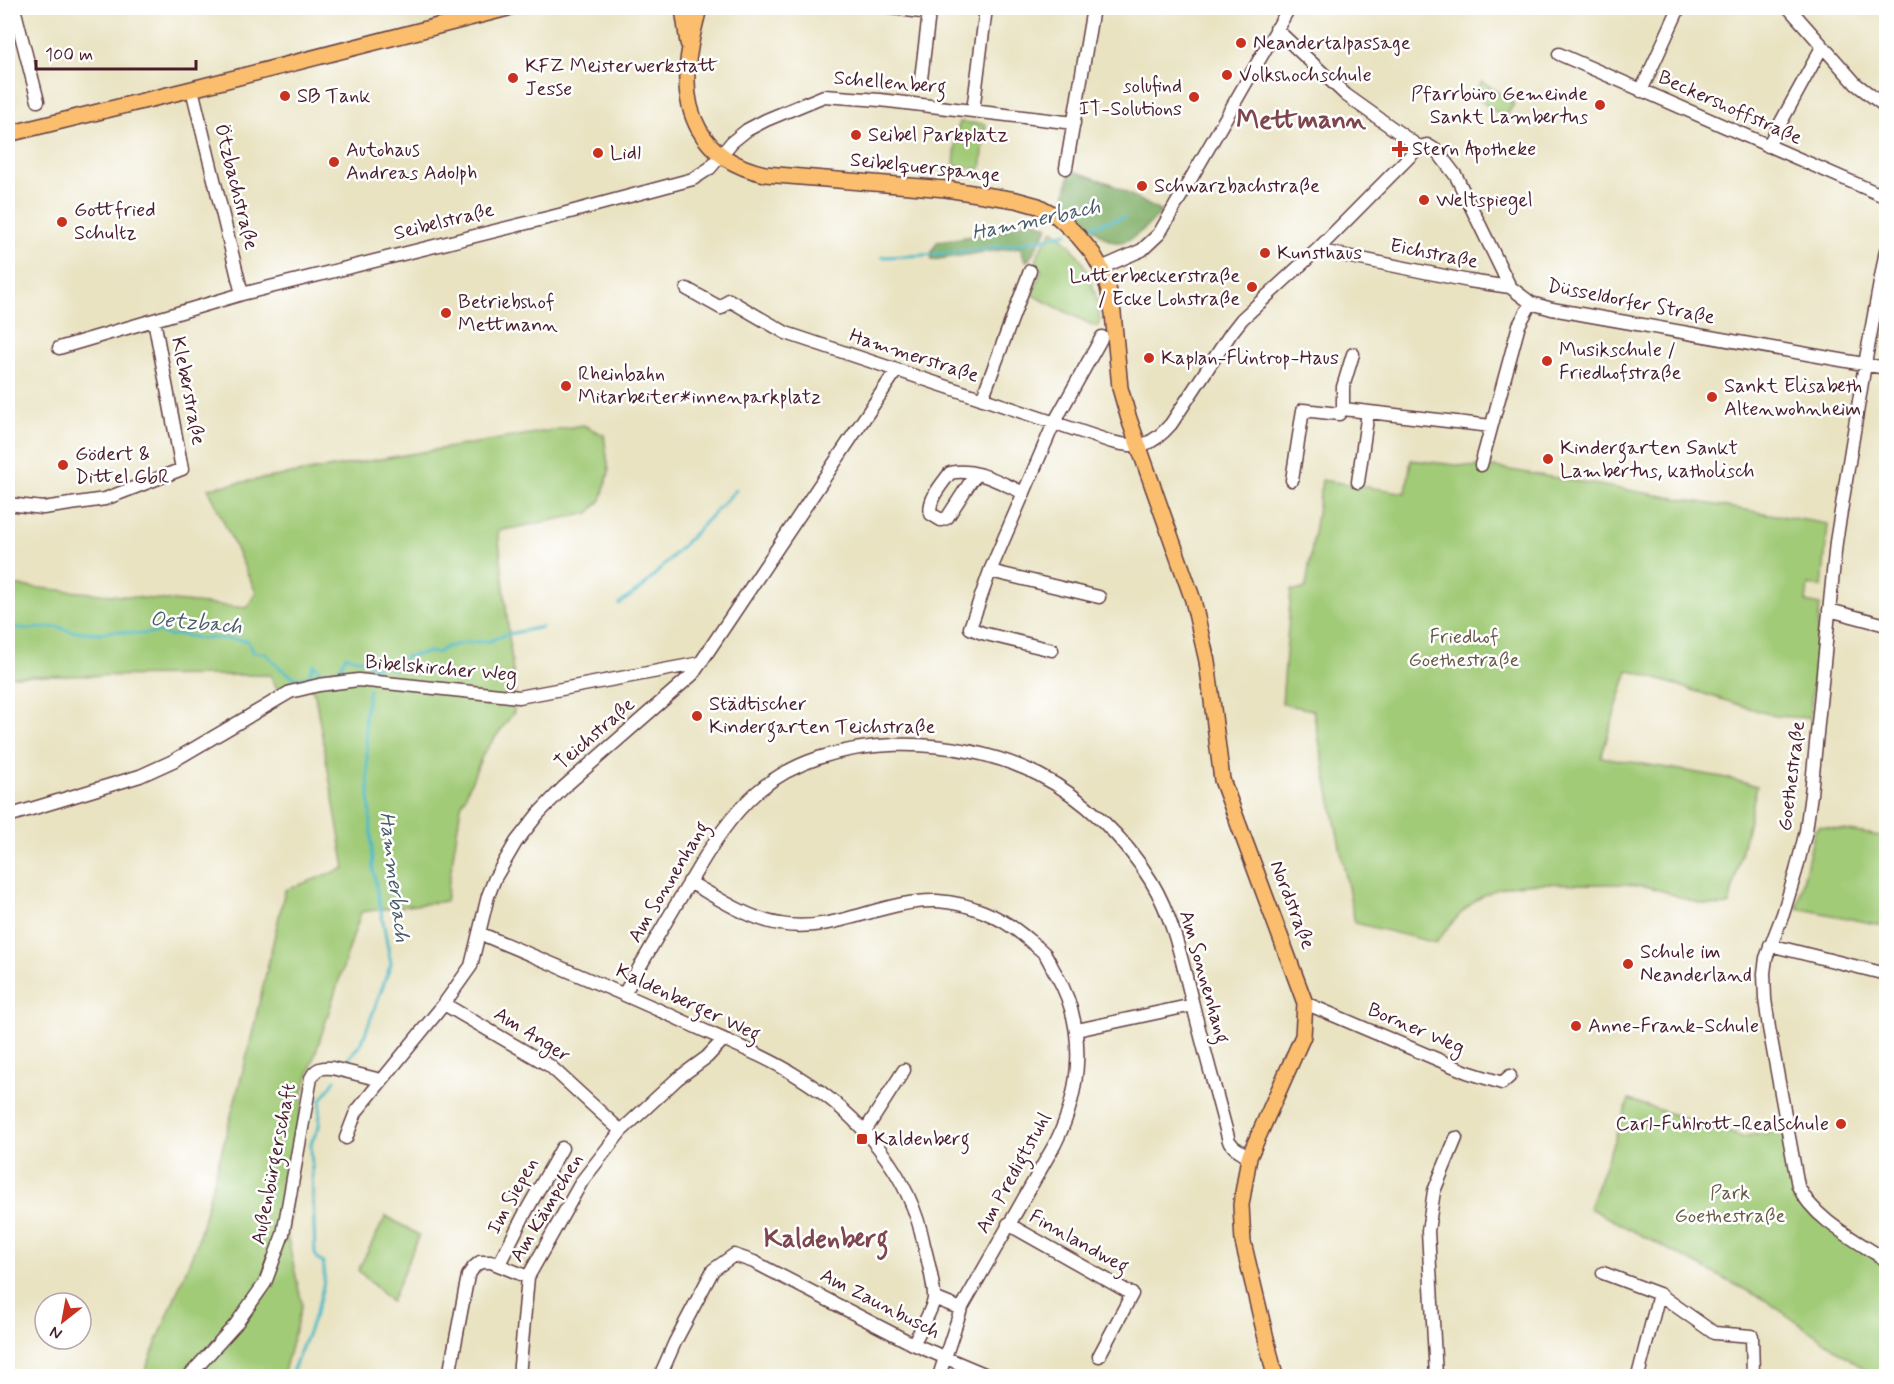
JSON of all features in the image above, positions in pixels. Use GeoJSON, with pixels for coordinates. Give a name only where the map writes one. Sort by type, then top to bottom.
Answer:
{"type":"FeatureCollection","features":[{"type":"Feature","properties":{"kind":"main road"},"geometry":{"type":"LineString","coordinates":[[8,134],[508,8]]}},
{"type":"Feature","properties":{"kind":"main road"},"geometry":{"type":"LineString","coordinates":[[690,8],[687,87],[690,106],[700,132],[720,156]]}},
{"type":"Feature","properties":{"kind":"main road","name":"Seibelquerspange"},"geometry":{"type":"LineString","coordinates":[[720,156],[745,170],[765,174],[946,189],[1016,200],[1049,212],[1068,226],[1084,243],[1101,268]]}},
{"type":"Feature","properties":{"kind":"main road"},"geometry":{"type":"LineString","coordinates":[[1101,268],[1111,300],[1120,388],[1140,447]]}},
{"type":"Feature","properties":{"kind":"main road","name":"Nordstraße"},"geometry":{"type":"LineString","coordinates":[[1140,447],[1193,600],[1207,661],[1222,780],[1305,1003],[1302,1036],[1249,1157],[1241,1205],[1243,1242],[1275,1377]]}},
{"type":"Feature","properties":{"kind":"street"},"geometry":{"type":"LineString","coordinates":[[14,8],[38,101]]}},
{"type":"Feature","properties":{"kind":"street"},"geometry":{"type":"LineString","coordinates":[[892,8],[932,10]]}},
{"type":"Feature","properties":{"kind":"street"},"geometry":{"type":"LineString","coordinates":[[973,111],[986,8]]}},
{"type":"Feature","properties":{"kind":"street"},"geometry":{"type":"LineString","coordinates":[[1066,168],[1093,8]]}},
{"type":"Feature","properties":{"kind":"street"},"geometry":{"type":"LineString","coordinates":[[1101,268],[1142,250],[1159,234],[1289,8]]}},
{"type":"Feature","properties":{"kind":"street"},"geometry":{"type":"LineString","coordinates":[[1641,91],[1679,8]]}},
{"type":"Feature","properties":{"kind":"street"},"geometry":{"type":"LineString","coordinates":[[1789,8],[1856,84],[1887,106]]}},
{"type":"Feature","properties":{"kind":"street","name":"Schellenberg"},"geometry":{"type":"LineString","coordinates":[[921,78],[932,10]]}},
{"type":"Feature","properties":{"kind":"street","name":"Düsseldorfer Straße"},"geometry":{"type":"LineString","coordinates":[[1276,29],[1346,95],[1419,147],[1427,144],[1434,148],[1456,176],[1510,287],[1531,303],[1552,309],[1887,368]]}},
{"type":"Feature","properties":{"kind":"street"},"geometry":{"type":"LineString","coordinates":[[1768,146],[1822,47]]}},
{"type":"Feature","properties":{"kind":"street","name":"Beckershoffstraße"},"geometry":{"type":"LineString","coordinates":[[1559,54],[1887,197]]}},
{"type":"Feature","properties":{"kind":"street","name":"Ötzbachstraße"},"geometry":{"type":"LineString","coordinates":[[192,89],[242,294]]}},
{"type":"Feature","properties":{"kind":"street","name":"Schellenberg"},"geometry":{"type":"LineString","coordinates":[[720,156],[732,142],[755,126],[824,96],[844,96],[1074,123]]}},
{"type":"Feature","properties":{"kind":"street"},"geometry":{"type":"LineString","coordinates":[[1140,447],[1160,438],[1172,424],[1242,319],[1317,250],[1419,147]]}},
{"type":"Feature","properties":{"kind":"street","name":"Seibelstraße"},"geometry":{"type":"LineString","coordinates":[[58,348],[242,294],[693,179],[710,168],[720,156]]}},
{"type":"Feature","properties":{"kind":"street","name":"Eichstraße"},"geometry":{"type":"LineString","coordinates":[[1317,250],[1469,281],[1510,287]]}},
{"type":"Feature","properties":{"kind":"street","name":"Goethestraße"},"geometry":{"type":"LineString","coordinates":[[1887,250],[1865,364],[1836,542],[1806,831],[1787,903],[1770,945],[1764,973],[1765,999],[1798,1186],[1813,1209],[1887,1260]]}},
{"type":"Feature","properties":{"kind":"street"},"geometry":{"type":"LineString","coordinates":[[982,399],[1030,271]]}},
{"type":"Feature","properties":{"kind":"street","name":"Hammerstraße"},"geometry":{"type":"LineString","coordinates":[[687,289],[721,308],[729,300],[786,333],[1112,442],[1140,447]]}},
{"type":"Feature","properties":{"kind":"street"},"geometry":{"type":"LineString","coordinates":[[1481,465],[1519,325],[1531,303]]}},
{"type":"Feature","properties":{"kind":"street","name":"Kleberstraße"},"geometry":{"type":"LineString","coordinates":[[8,504],[43,508],[105,499],[182,469],[154,320]]}},
{"type":"Feature","properties":{"kind":"street"},"geometry":{"type":"LineString","coordinates":[[1052,650],[970,628],[990,571],[1054,423],[1102,337]]}},
{"type":"Feature","properties":{"kind":"street"},"geometry":{"type":"LineString","coordinates":[[1343,410],[1343,387],[1353,354]]}},
{"type":"Feature","properties":{"kind":"street","name":"Teichstraße"},"geometry":{"type":"LineString","coordinates":[[346,1138],[356,1112],[444,1004],[471,966],[485,906],[495,878],[516,842],[564,787],[685,681],[701,663],[896,371]]}},
{"type":"Feature","properties":{"kind":"street"},"geometry":{"type":"LineString","coordinates":[[1292,480],[1303,410],[1339,414],[1343,410],[1368,412],[1491,426]]}},
{"type":"Feature","properties":{"kind":"street"},"geometry":{"type":"LineString","coordinates":[[1358,482],[1368,412]]}},
{"type":"Feature","properties":{"kind":"street"},"geometry":{"type":"LineString","coordinates":[[978,474],[1024,493]]}},
{"type":"Feature","properties":{"kind":"street"},"geometry":{"type":"LineString","coordinates":[[990,571],[1100,597]]}},
{"type":"Feature","properties":{"kind":"street"},"geometry":{"type":"LineString","coordinates":[[1829,610],[1887,625]]}},
{"type":"Feature","properties":{"kind":"street","name":"Bibelskircher Weg"},"geometry":{"type":"LineString","coordinates":[[8,816],[140,776],[173,761],[290,692],[319,685],[358,680],[519,697],[701,663]]}},
{"type":"Feature","properties":{"kind":"street","name":"Am Sonnenhang"},"geometry":{"type":"LineString","coordinates":[[624,994],[717,836],[746,802],[775,779],[811,761],[856,748],[900,745],[928,747],[977,754],[1009,762],[1039,775],[1083,804],[1115,833],[1151,880],[1172,922],[1229,1141],[1249,1157]]}},
{"type":"Feature","properties":{"kind":"street","name":"Am Predigtstuhl"},"geometry":{"type":"LineString","coordinates":[[689,882],[765,921],[802,926],[829,923],[902,903],[958,904],[1009,923],[1045,955],[1065,989],[1077,1030],[1076,1080],[1072,1103],[1064,1127],[961,1309],[939,1377]]}},
{"type":"Feature","properties":{"kind":"street","name":"Kaldenberger Weg"},"geometry":{"type":"LineString","coordinates":[[479,933],[624,994],[723,1040],[801,1079],[828,1097],[866,1131],[890,1163],[914,1208],[924,1242],[934,1298]]}},
{"type":"Feature","properties":{"kind":"street"},"geometry":{"type":"LineString","coordinates":[[1770,945],[1887,974]]}},
{"type":"Feature","properties":{"kind":"street","name":"Borner Weg"},"geometry":{"type":"LineString","coordinates":[[1305,1003],[1467,1072],[1502,1083],[1510,1076]]}},
{"type":"Feature","properties":{"kind":"street","name":"Am Anger"},"geometry":{"type":"LineString","coordinates":[[444,1004],[550,1066],[621,1131]]}},
{"type":"Feature","properties":{"kind":"street"},"geometry":{"type":"LineString","coordinates":[[1077,1030],[1193,1005]]}},
{"type":"Feature","properties":{"kind":"street","name":"Am Kämpchen"},"geometry":{"type":"LineString","coordinates":[[519,1377],[528,1277],[582,1181],[621,1131],[677,1080],[707,1057],[723,1040]]}},
{"type":"Feature","properties":{"kind":"street","name":"Außenbürgerschaft"},"geometry":{"type":"LineString","coordinates":[[189,1377],[236,1324],[265,1283],[283,1234],[311,1078],[314,1072],[325,1067],[381,1080]]}},
{"type":"Feature","properties":{"kind":"street"},"geometry":{"type":"LineString","coordinates":[[866,1131],[904,1070]]}},
{"type":"Feature","properties":{"kind":"street"},"geometry":{"type":"LineString","coordinates":[[1436,1377],[1428,1231],[1434,1191],[1456,1138]]}},
{"type":"Feature","properties":{"kind":"street","name":"Im Siepen"},"geometry":{"type":"LineString","coordinates":[[499,1264],[562,1148]]}},
{"type":"Feature","properties":{"kind":"street","name":"Finnlandweg"},"geometry":{"type":"LineString","coordinates":[[1008,1224],[1132,1294],[1098,1356]]}},
{"type":"Feature","properties":{"kind":"street","name":"Am Zaunbusch"},"geometry":{"type":"LineString","coordinates":[[660,1377],[675,1342],[713,1270],[734,1255],[754,1262],[914,1344],[989,1377]]}},
{"type":"Feature","properties":{"kind":"street","name":"Im Siepen"},"geometry":{"type":"LineString","coordinates":[[449,1377],[468,1276],[474,1267],[480,1263],[491,1262],[528,1277]]}},
{"type":"Feature","properties":{"kind":"street"},"geometry":{"type":"LineString","coordinates":[[1603,1273],[1659,1294],[1714,1333],[1752,1336],[1753,1377]]}},
{"type":"Feature","properties":{"kind":"street"},"geometry":{"type":"LineString","coordinates":[[1638,1377],[1659,1294]]}},
{"type":"Feature","properties":{"kind":"street"},"geometry":{"type":"LineString","coordinates":[[914,1344],[934,1298],[961,1309]]}},
{"type":"Feature","properties":{"kind":"green space"},"geometry":{"type":"Polygon","coordinates":[[[1482,81],[1514,104],[1505,118],[1475,97],[1475,92],[1482,81]]]}},
{"type":"Feature","properties":{"kind":"green space"},"geometry":{"type":"Polygon","coordinates":[[[960,122],[986,124],[981,169],[954,166],[960,122]]]}},
{"type":"Feature","properties":{"kind":"green space"},"geometry":{"type":"Polygon","coordinates":[[[1070,170],[1109,183],[1161,212],[1131,239],[1120,242],[1110,241],[1064,204],[1070,170]]]}},
{"type":"Feature","properties":{"kind":"green space"},"geometry":{"type":"Polygon","coordinates":[[[1026,216],[1048,227],[1028,261],[1025,260],[1020,247],[932,260],[931,254],[937,242],[1001,231],[1022,224],[1026,216]]]}},
{"type":"Feature","properties":{"kind":"green space"},"geometry":{"type":"Polygon","coordinates":[[[1053,230],[1072,248],[1086,270],[1098,307],[1100,320],[1098,326],[1032,295],[1042,270],[1036,264],[1039,251],[1053,230]]]}},
{"type":"Feature","properties":{"kind":"green space"},"geometry":{"type":"Polygon","coordinates":[[[583,425],[604,435],[609,472],[601,500],[589,513],[498,531],[515,692],[514,712],[483,754],[461,806],[446,901],[361,912],[303,1092],[287,1235],[302,1304],[283,1376],[143,1376],[197,1243],[248,1052],[285,890],[345,868],[315,695],[308,681],[279,692],[270,675],[8,676],[8,585],[247,608],[256,592],[208,488],[583,425]]]}},
{"type":"Feature","properties":{"kind":"green space","name":"Friedhof Goethestraße"},"geometry":{"type":"Polygon","coordinates":[[[1411,460],[1474,467],[1481,465],[1828,524],[1822,587],[1808,585],[1806,602],[1820,605],[1810,718],[1775,716],[1628,670],[1601,757],[1722,777],[1757,786],[1729,905],[1697,903],[1655,888],[1636,885],[1532,884],[1514,885],[1482,896],[1453,922],[1436,943],[1355,923],[1313,710],[1282,704],[1291,590],[1301,590],[1306,587],[1322,480],[1406,493],[1411,460]]]}},
{"type":"Feature","properties":{"kind":"green space"},"geometry":{"type":"Polygon","coordinates":[[[1819,826],[1886,837],[1886,926],[1797,908],[1815,830],[1819,826]]]}},
{"type":"Feature","properties":{"kind":"green space","name":"Park Goethestraße"},"geometry":{"type":"Polygon","coordinates":[[[1629,1100],[1742,1137],[1785,1129],[1799,1198],[1817,1215],[1886,1268],[1886,1376],[1874,1376],[1765,1300],[1589,1208],[1629,1100]]]}},
{"type":"Feature","properties":{"kind":"green space"},"geometry":{"type":"Polygon","coordinates":[[[386,1216],[419,1235],[391,1302],[358,1270],[386,1216]]]}},
{"type":"Feature","properties":{"kind":"waterway","name":"Hammerbach"},"geometry":{"type":"LineString","coordinates":[[1079,230],[1124,217]]}},
{"type":"Feature","properties":{"kind":"waterway","name":"Hammerbach"},"geometry":{"type":"LineString","coordinates":[[882,257],[975,250],[1067,233]]}},
{"type":"Feature","properties":{"kind":"waterway","name":"Hammerbach"},"geometry":{"type":"LineString","coordinates":[[619,604],[643,587],[736,490]]}},
{"type":"Feature","properties":{"kind":"waterway","name":"Oetzbach"},"geometry":{"type":"LineString","coordinates":[[8,626],[27,629],[59,627],[69,631],[99,633],[161,632],[169,636],[248,641],[252,652],[265,653],[280,668],[295,678],[309,676],[314,664],[324,676],[340,670],[345,656],[362,660],[375,667]]}},
{"type":"Feature","properties":{"kind":"waterway","name":"Hammerbach"},"geometry":{"type":"LineString","coordinates":[[373,674],[375,667],[385,664],[392,669],[401,667],[405,657],[429,652],[437,653],[446,647],[490,641],[504,635],[542,627]]}},
{"type":"Feature","properties":{"kind":"waterway","name":"Hammerbach"},"geometry":{"type":"LineString","coordinates":[[349,1058],[362,1042],[391,964],[373,869],[365,717],[369,689]]}},
{"type":"Feature","properties":{"kind":"waterway","name":"Hammerbach"},"geometry":{"type":"LineString","coordinates":[[291,1376],[323,1288],[323,1263],[317,1259],[315,1253],[311,1143],[319,1127],[321,1100],[335,1080]]}},
{"type":"Feature","properties":{"kind":"place","name":"Neandertalpassage"},"geometry":{"type":"Point","coordinates":[1241,43]}},
{"type":"Feature","properties":{"kind":"place","name":"Volkshochschule"},"geometry":{"type":"Point","coordinates":[1227,75]}},
{"type":"Feature","properties":{"kind":"place","name":"KFZ Meisterwerkstatt Jesse"},"geometry":{"type":"Point","coordinates":[513,78]}},
{"type":"Feature","properties":{"kind":"place","name":"SB Tank"},"geometry":{"type":"Point","coordinates":[285,96]}},
{"type":"Feature","properties":{"kind":"place","name":"solufind IT-Solutions"},"geometry":{"type":"Point","coordinates":[1194,97]}},
{"type":"Feature","properties":{"kind":"place","name":"Pfarrbüro Gemeinde Sankt Lambertus"},"geometry":{"type":"Point","coordinates":[1600,105]}},
{"type":"Feature","properties":{"kind":"place","name":"Seibel Parkplatz"},"geometry":{"type":"Point","coordinates":[856,135]}},
{"type":"Feature","properties":{"kind":"place","name":"Stern Apotheke"},"geometry":{"type":"Point","coordinates":[1400,149]}},
{"type":"Feature","properties":{"kind":"place","name":"Lidl"},"geometry":{"type":"Point","coordinates":[598,153]}},
{"type":"Feature","properties":{"kind":"place","name":"Autohaus Andreas Adolph"},"geometry":{"type":"Point","coordinates":[334,162]}},
{"type":"Feature","properties":{"kind":"place","name":"Schwarzbachstraße"},"geometry":{"type":"Point","coordinates":[1142,186]}},
{"type":"Feature","properties":{"kind":"place","name":"Weltspiegel"},"geometry":{"type":"Point","coordinates":[1424,200]}},
{"type":"Feature","properties":{"kind":"place","name":"Gottfried Schultz"},"geometry":{"type":"Point","coordinates":[62,222]}},
{"type":"Feature","properties":{"kind":"place","name":"Kunsthaus"},"geometry":{"type":"Point","coordinates":[1265,253]}},
{"type":"Feature","properties":{"kind":"place","name":"Lutterbeckerstraße / Ecke Lohstraße"},"geometry":{"type":"Point","coordinates":[1252,287]}},
{"type":"Feature","properties":{"kind":"place","name":"Betriebshof Mettmann"},"geometry":{"type":"Point","coordinates":[446,313]}},
{"type":"Feature","properties":{"kind":"place","name":"Kaplan-Flintrop-Haus"},"geometry":{"type":"Point","coordinates":[1149,358]}},
{"type":"Feature","properties":{"kind":"place","name":"Musikschule / Friedhofstraße"},"geometry":{"type":"Point","coordinates":[1547,361]}},
{"type":"Feature","properties":{"kind":"place","name":"Rheinbahn Mitarbeiter*innenparkplatz"},"geometry":{"type":"Point","coordinates":[566,386]}},
{"type":"Feature","properties":{"kind":"place","name":"Sankt Elisabeth Altenwohnheim"},"geometry":{"type":"Point","coordinates":[1712,397]}},
{"type":"Feature","properties":{"kind":"place","name":"Kindergarten Sankt Lambertus, katholisch"},"geometry":{"type":"Point","coordinates":[1548,459]}},
{"type":"Feature","properties":{"kind":"place","name":"Gödert & Dittel GbR"},"geometry":{"type":"Point","coordinates":[63,465]}},
{"type":"Feature","properties":{"kind":"place","name":"Städtischer Kindergarten Teichstraße"},"geometry":{"type":"Point","coordinates":[697,716]}},
{"type":"Feature","properties":{"kind":"place","name":"Schule im Neanderland"},"geometry":{"type":"Point","coordinates":[1628,964]}},
{"type":"Feature","properties":{"kind":"place","name":"Anne-Frank-Schule"},"geometry":{"type":"Point","coordinates":[1576,1026]}},
{"type":"Feature","properties":{"kind":"place","name":"Carl-Fuhlrott-Realschule"},"geometry":{"type":"Point","coordinates":[1841,1124]}},
{"type":"Feature","properties":{"kind":"place","name":"Kaldenberg"},"geometry":{"type":"Point","coordinates":[862,1139]}},
{"type":"Feature","properties":{"kind":"district","name":"Mettmann"},"geometry":{"type":"Point","coordinates":[1301,121]}},
{"type":"Feature","properties":{"kind":"district","name":"Kaldenberg"},"geometry":{"type":"Point","coordinates":[826,1240]}}]}
